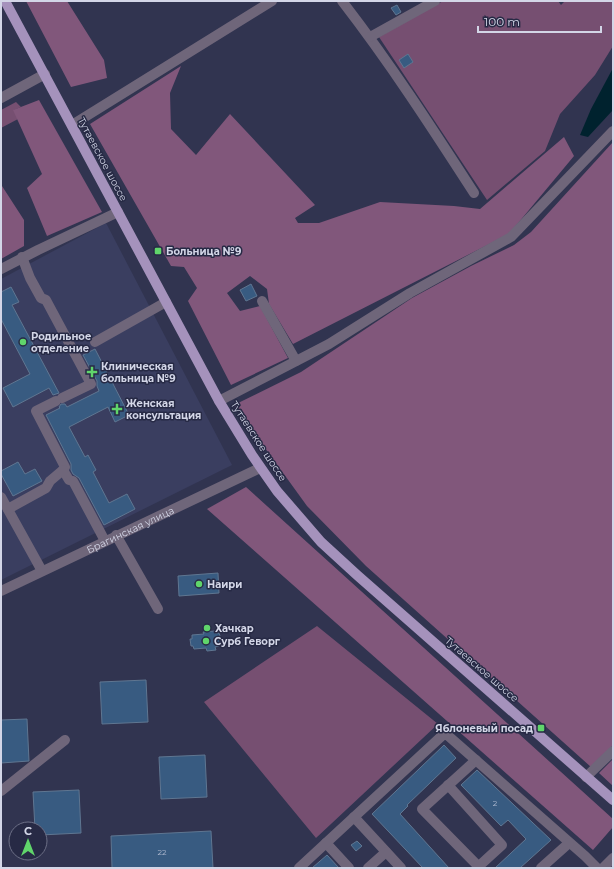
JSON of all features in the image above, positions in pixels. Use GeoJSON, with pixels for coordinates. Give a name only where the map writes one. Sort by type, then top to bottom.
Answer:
{"type":"FeatureCollection","features":[{"type":"Feature","properties":{"kind":"main road","name":"Тутаевское шоссе"},"geometry":{"type":"LineString","coordinates":[[5,1],[219,401],[260,468],[277,491],[321,542],[363,581],[613,800]]}},
{"type":"Feature","properties":{"kind":"street"},"geometry":{"type":"LineString","coordinates":[[72,125],[272,1]]}},
{"type":"Feature","properties":{"kind":"street"},"geometry":{"type":"LineString","coordinates":[[342,1],[370,37],[410,94],[474,194]]}},
{"type":"Feature","properties":{"kind":"street"},"geometry":{"type":"LineString","coordinates":[[370,37],[435,1]]}},
{"type":"Feature","properties":{"kind":"street"},"geometry":{"type":"LineString","coordinates":[[1,98],[45,74]]}},
{"type":"Feature","properties":{"kind":"street"},"geometry":{"type":"LineString","coordinates":[[219,401],[329,344],[410,293],[511,237],[613,131]]}},
{"type":"Feature","properties":{"kind":"street"},"geometry":{"type":"LineString","coordinates":[[1,269],[22,257],[118,212]]}},
{"type":"Feature","properties":{"kind":"street"},"geometry":{"type":"LineString","coordinates":[[8,509],[46,488],[50,481],[66,467],[36,411],[91,384],[46,300],[41,298],[30,278],[22,257]]}},
{"type":"Feature","properties":{"kind":"street"},"geometry":{"type":"LineString","coordinates":[[262,301],[296,361]]}},
{"type":"Feature","properties":{"kind":"street"},"geometry":{"type":"LineString","coordinates":[[95,342],[166,302]]}},
{"type":"Feature","properties":{"kind":"street","name":"Брагинская улица"},"geometry":{"type":"LineString","coordinates":[[1,591],[116,535],[260,468]]}},
{"type":"Feature","properties":{"kind":"street"},"geometry":{"type":"LineString","coordinates":[[63,470],[69,480],[73,481],[105,541]]}},
{"type":"Feature","properties":{"kind":"street"},"geometry":{"type":"LineString","coordinates":[[1,497],[42,571]]}},
{"type":"Feature","properties":{"kind":"street"},"geometry":{"type":"LineString","coordinates":[[116,535],[158,609]]}},
{"type":"Feature","properties":{"kind":"street"},"geometry":{"type":"LineString","coordinates":[[299,868],[445,733],[597,868]]}},
{"type":"Feature","properties":{"kind":"street"},"geometry":{"type":"LineString","coordinates":[[1,791],[65,740]]}},
{"type":"Feature","properties":{"kind":"street"},"geometry":{"type":"LineString","coordinates":[[586,777],[613,751]]}},
{"type":"Feature","properties":{"kind":"street"},"geometry":{"type":"LineString","coordinates":[[448,785],[502,845],[479,867],[422,809],[448,785],[476,760]]}},
{"type":"Feature","properties":{"kind":"street"},"geometry":{"type":"LineString","coordinates":[[354,817],[401,868]]}},
{"type":"Feature","properties":{"kind":"street"},"geometry":{"type":"LineString","coordinates":[[326,843],[349,868]]}},
{"type":"Feature","properties":{"kind":"street"},"geometry":{"type":"LineString","coordinates":[[541,868],[569,843]]}},
{"type":"Feature","properties":{"kind":"street"},"geometry":{"type":"LineString","coordinates":[[368,868],[386,852]]}},
{"type":"Feature","properties":{"kind":"street"},"geometry":{"type":"LineString","coordinates":[[603,868],[613,858]]}},
{"type":"Feature","properties":{"kind":"shaded area"},"geometry":{"type":"Polygon","coordinates":[[[26,1],[67,1],[104,60],[107,78],[71,87],[26,1]]]}},
{"type":"Feature","properties":{"kind":"shaded area"},"geometry":{"type":"Polygon","coordinates":[[[443,1],[558,1],[561,5],[565,1],[613,1],[613,46],[595,75],[560,114],[545,151],[487,200],[379,37],[443,1]]]}},
{"type":"Feature","properties":{"kind":"shaded area"},"geometry":{"type":"Polygon","coordinates":[[[181,66],[170,93],[171,129],[196,155],[230,114],[315,205],[295,218],[298,223],[319,223],[380,202],[480,209],[564,137],[574,156],[509,234],[293,344],[269,304],[267,289],[250,276],[227,293],[240,311],[260,306],[288,358],[231,385],[188,301],[197,288],[184,267],[171,266],[90,124],[181,66]]]}},
{"type":"Feature","properties":{"kind":"shaded area"},"geometry":{"type":"Polygon","coordinates":[[[613,68],[613,110],[588,137],[580,135],[591,109],[613,68]]]}},
{"type":"Feature","properties":{"kind":"shaded area"},"geometry":{"type":"Polygon","coordinates":[[[39,100],[102,212],[47,236],[27,188],[42,174],[13,110],[39,100]]]}},
{"type":"Feature","properties":{"kind":"shaded area"},"geometry":{"type":"Polygon","coordinates":[[[16,102],[21,107],[14,110],[18,119],[1,128],[1,110],[16,102]]]}},
{"type":"Feature","properties":{"kind":"shaded area"},"geometry":{"type":"Polygon","coordinates":[[[613,142],[613,745],[591,767],[366,566],[307,506],[234,405],[301,372],[412,298],[514,245],[531,232],[613,142]]]}},
{"type":"Feature","properties":{"kind":"shaded area"},"geometry":{"type":"Polygon","coordinates":[[[2,186],[24,220],[24,246],[1,259],[1,187],[2,186]]]}},
{"type":"Feature","properties":{"kind":"shaded area","name":"Клиническая больница №9"},"geometry":{"type":"Polygon","coordinates":[[[106,223],[232,465],[1,580],[1,279],[106,223]]]}},
{"type":"Feature","properties":{"kind":"shaded area"},"geometry":{"type":"Polygon","coordinates":[[[246,487],[613,819],[613,827],[593,850],[207,509],[246,487]]]}},
{"type":"Feature","properties":{"kind":"shaded area"},"geometry":{"type":"Polygon","coordinates":[[[317,626],[438,724],[316,838],[204,702],[317,626]]]}},
{"type":"Feature","properties":{"kind":"shaded area"},"geometry":{"type":"Polygon","coordinates":[[[613,759],[613,786],[599,773],[613,759]]]}},
{"type":"Feature","properties":{"kind":"building"},"geometry":{"type":"Polygon","coordinates":[[[397,5],[401,12],[396,15],[391,8],[397,5]]]}},
{"type":"Feature","properties":{"kind":"building"},"geometry":{"type":"Polygon","coordinates":[[[408,54],[413,62],[404,68],[399,60],[408,54]]]}},
{"type":"Feature","properties":{"kind":"building"},"geometry":{"type":"Polygon","coordinates":[[[251,284],[257,296],[246,301],[240,290],[251,284]]]}},
{"type":"Feature","properties":{"kind":"building","name":"Родильное отделение"},"geometry":{"type":"Polygon","coordinates":[[[11,287],[19,302],[12,305],[59,393],[53,395],[49,388],[13,407],[3,388],[30,374],[1,319],[1,292],[11,287]]]}},
{"type":"Feature","properties":{"kind":"building"},"geometry":{"type":"Polygon","coordinates":[[[95,349],[129,415],[115,422],[108,407],[69,427],[85,457],[88,455],[96,470],[93,472],[109,503],[127,494],[135,509],[104,525],[79,478],[73,474],[71,464],[46,415],[60,408],[59,407],[61,404],[65,404],[67,407],[99,391],[97,381],[83,355],[95,349]]]}},
{"type":"Feature","properties":{"kind":"building"},"geometry":{"type":"Polygon","coordinates":[[[18,462],[25,474],[35,469],[42,481],[13,496],[1,474],[1,471],[18,462]]]}},
{"type":"Feature","properties":{"kind":"building","name":"Наири"},"geometry":{"type":"Polygon","coordinates":[[[218,573],[219,593],[179,596],[178,576],[218,573]]]}},
{"type":"Feature","properties":{"kind":"building","name":"Сурб Геворг"},"geometry":{"type":"Polygon","coordinates":[[[215,631],[215,633],[219,633],[222,642],[219,646],[215,647],[216,650],[207,651],[206,648],[194,649],[193,646],[191,646],[190,639],[192,639],[192,635],[215,631]]]}},
{"type":"Feature","properties":{"kind":"building"},"geometry":{"type":"Polygon","coordinates":[[[146,680],[148,722],[102,724],[100,682],[146,680]]]}},
{"type":"Feature","properties":{"kind":"building"},"geometry":{"type":"Polygon","coordinates":[[[27,719],[29,761],[1,763],[1,720],[27,719]]]}},
{"type":"Feature","properties":{"kind":"building"},"geometry":{"type":"Polygon","coordinates":[[[444,745],[456,758],[407,805],[408,806],[400,814],[449,868],[423,868],[372,814],[444,745]]]}},
{"type":"Feature","properties":{"kind":"building"},"geometry":{"type":"Polygon","coordinates":[[[205,755],[207,797],[161,799],[159,757],[205,755]]]}},
{"type":"Feature","properties":{"kind":"building"},"geometry":{"type":"Polygon","coordinates":[[[477,770],[551,840],[520,868],[495,868],[526,839],[508,820],[501,826],[461,785],[477,770]]]}},
{"type":"Feature","properties":{"kind":"building"},"geometry":{"type":"Polygon","coordinates":[[[79,790],[81,833],[48,835],[48,821],[35,821],[33,792],[79,790]]]}},
{"type":"Feature","properties":{"kind":"building"},"geometry":{"type":"Polygon","coordinates":[[[211,831],[213,868],[112,868],[111,836],[211,831]]]}},
{"type":"Feature","properties":{"kind":"building"},"geometry":{"type":"Polygon","coordinates":[[[357,841],[362,846],[356,851],[351,845],[357,841]]]}},
{"type":"Feature","properties":{"kind":"building"},"geometry":{"type":"Polygon","coordinates":[[[327,855],[339,868],[312,868],[327,855]]]}},
{"type":"Feature","properties":{"kind":"place","name":"Больница №9"},"geometry":{"type":"Point","coordinates":[158,251]}},
{"type":"Feature","properties":{"kind":"place","name":"Родильное отделение"},"geometry":{"type":"Point","coordinates":[23,342]}},
{"type":"Feature","properties":{"kind":"place","name":"Клиническая больница №9"},"geometry":{"type":"Point","coordinates":[92,372]}},
{"type":"Feature","properties":{"kind":"place","name":"Женская консультация"},"geometry":{"type":"Point","coordinates":[117,409]}},
{"type":"Feature","properties":{"kind":"place","name":"Наири"},"geometry":{"type":"Point","coordinates":[199,584]}},
{"type":"Feature","properties":{"kind":"place","name":"Хачкар"},"geometry":{"type":"Point","coordinates":[207,628]}},
{"type":"Feature","properties":{"kind":"place","name":"Сурб Геворг"},"geometry":{"type":"Point","coordinates":[206,641]}},
{"type":"Feature","properties":{"kind":"place","name":"Яблоневый посад"},"geometry":{"type":"Point","coordinates":[541,728]}}]}
